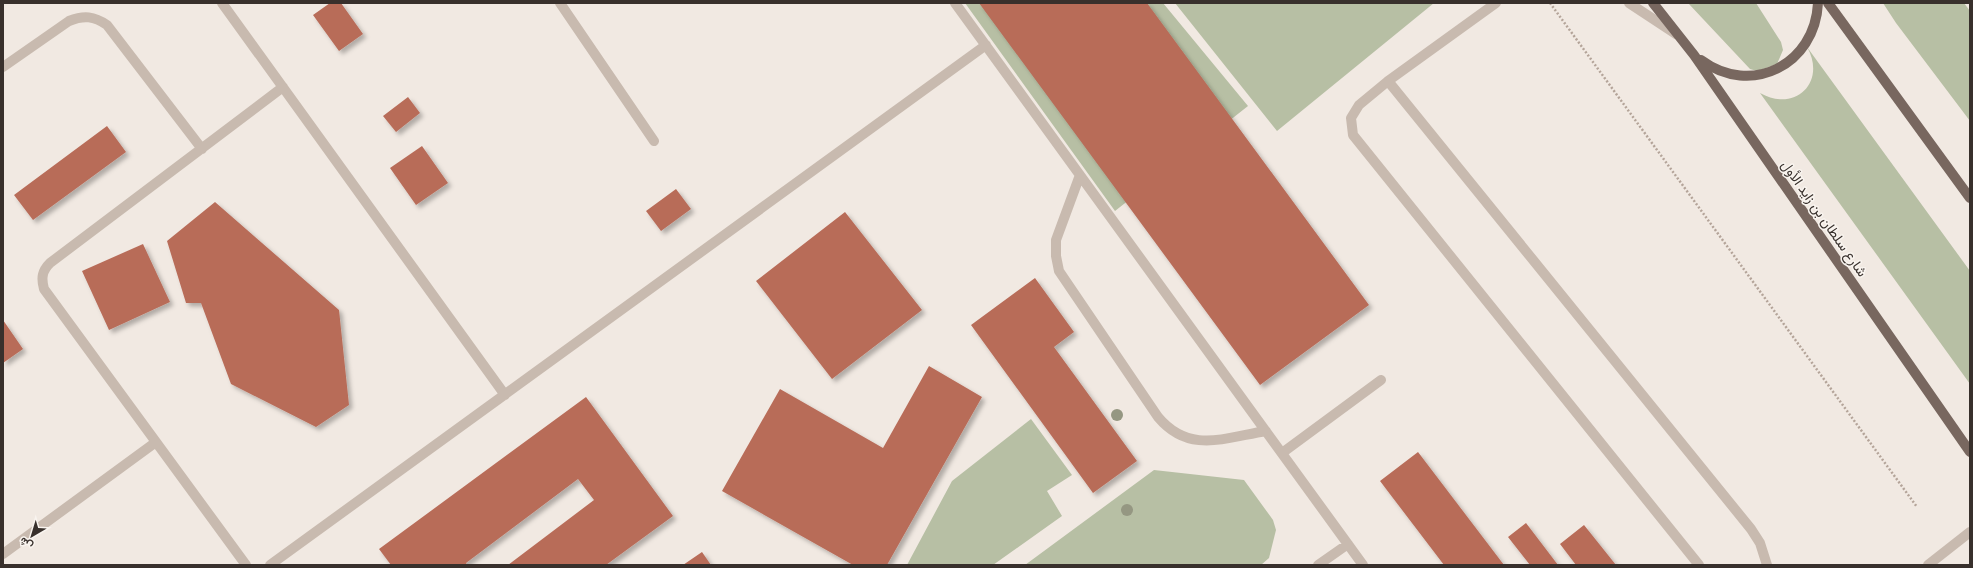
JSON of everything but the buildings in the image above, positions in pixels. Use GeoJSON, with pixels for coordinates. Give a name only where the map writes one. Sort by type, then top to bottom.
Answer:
{"type":"FeatureCollection","features":[{"type":"Feature","properties":{"kind":"main road","name":"شارع سلطان بن زايد الأول"},"geometry":{"type":"LineString","coordinates":[[1653,3],[1694,55],[1970,452]]}},
{"type":"Feature","properties":{"kind":"main road"},"geometry":{"type":"LineString","coordinates":[[1694,55],[1710,67],[1727,74],[1746,76],[1771,71],[1782,66],[1797,55],[1808,40],[1816,22],[1818,3]]}},
{"type":"Feature","properties":{"kind":"main road"},"geometry":{"type":"LineString","coordinates":[[1828,3],[1970,198]]}},
{"type":"Feature","properties":{"kind":"lane"},"geometry":{"type":"LineString","coordinates":[[222,3],[505,395]]}},
{"type":"Feature","properties":{"kind":"lane"},"geometry":{"type":"LineString","coordinates":[[560,3],[654,141]]}},
{"type":"Feature","properties":{"kind":"lane"},"geometry":{"type":"LineString","coordinates":[[955,3],[1363,565]]}},
{"type":"Feature","properties":{"kind":"lane"},"geometry":{"type":"LineString","coordinates":[[1496,3],[1388,81],[1354,110],[1351,118],[1351,126],[1357,142],[1699,565]]}},
{"type":"Feature","properties":{"kind":"lane"},"geometry":{"type":"LineString","coordinates":[[1629,3],[1679,36]]}},
{"type":"Feature","properties":{"kind":"lane"},"geometry":{"type":"LineString","coordinates":[[3,67],[70,21],[79,17],[89,16],[99,19],[108,25],[202,148]]}},
{"type":"Feature","properties":{"kind":"lane"},"geometry":{"type":"LineString","coordinates":[[270,565],[986,45]]}},
{"type":"Feature","properties":{"kind":"lane"},"geometry":{"type":"LineString","coordinates":[[1388,81],[1751,529],[1760,543],[1766,565]]}},
{"type":"Feature","properties":{"kind":"lane"},"geometry":{"type":"LineString","coordinates":[[246,565],[44,289],[42,276],[45,268],[50,263],[283,87]]}},
{"type":"Feature","properties":{"kind":"lane"},"geometry":{"type":"LineString","coordinates":[[1080,175],[1056,240],[1056,256],[1059,271],[1158,417],[1167,428],[1180,437],[1193,440],[1207,441],[1266,431]]}},
{"type":"Feature","properties":{"kind":"lane"},"geometry":{"type":"LineString","coordinates":[[1282,453],[1381,380]]}},
{"type":"Feature","properties":{"kind":"lane"},"geometry":{"type":"LineString","coordinates":[[3,554],[156,442]]}},
{"type":"Feature","properties":{"kind":"lane"},"geometry":{"type":"LineString","coordinates":[[1928,565],[1970,532]]}},
{"type":"Feature","properties":{"kind":"lane"},"geometry":{"type":"LineString","coordinates":[[1318,565],[1348,544]]}},
{"type":"Feature","properties":{"kind":"path"},"geometry":{"type":"LineString","coordinates":[[1550,3],[1917,507]]}},
{"type":"Feature","properties":{"kind":"green space"},"geometry":{"type":"Polygon","coordinates":[[[965,3],[1163,3],[1248,106],[1115,211],[965,3]]]}},
{"type":"Feature","properties":{"kind":"green space"},"geometry":{"type":"Polygon","coordinates":[[[1175,3],[1434,3],[1277,131],[1175,3]]]}},
{"type":"Feature","properties":{"kind":"green space"},"geometry":{"type":"Polygon","coordinates":[[[1688,3],[1756,3],[1781,42],[1783,50],[1777,64],[1757,71],[1750,69],[1688,3]]]}},
{"type":"Feature","properties":{"kind":"green space"},"geometry":{"type":"Polygon","coordinates":[[[1883,3],[1964,3],[1970,11],[1970,121],[1896,23],[1883,3]]]}},
{"type":"Feature","properties":{"kind":"green space"},"geometry":{"type":"Polygon","coordinates":[[[1807,47],[1970,271],[1970,384],[1760,93],[1773,98],[1785,99],[1796,96],[1804,91],[1810,82],[1813,72],[1812,60],[1807,47]]]}},
{"type":"Feature","properties":{"kind":"green space"},"geometry":{"type":"Polygon","coordinates":[[[1031,419],[1072,475],[1047,491],[1062,516],[993,565],[907,565],[952,481],[1031,419]]]}},
{"type":"Feature","properties":{"kind":"green space"},"geometry":{"type":"Polygon","coordinates":[[[1154,470],[1244,480],[1273,520],[1276,530],[1269,558],[1261,565],[1025,565],[1154,470]]]}}]}
